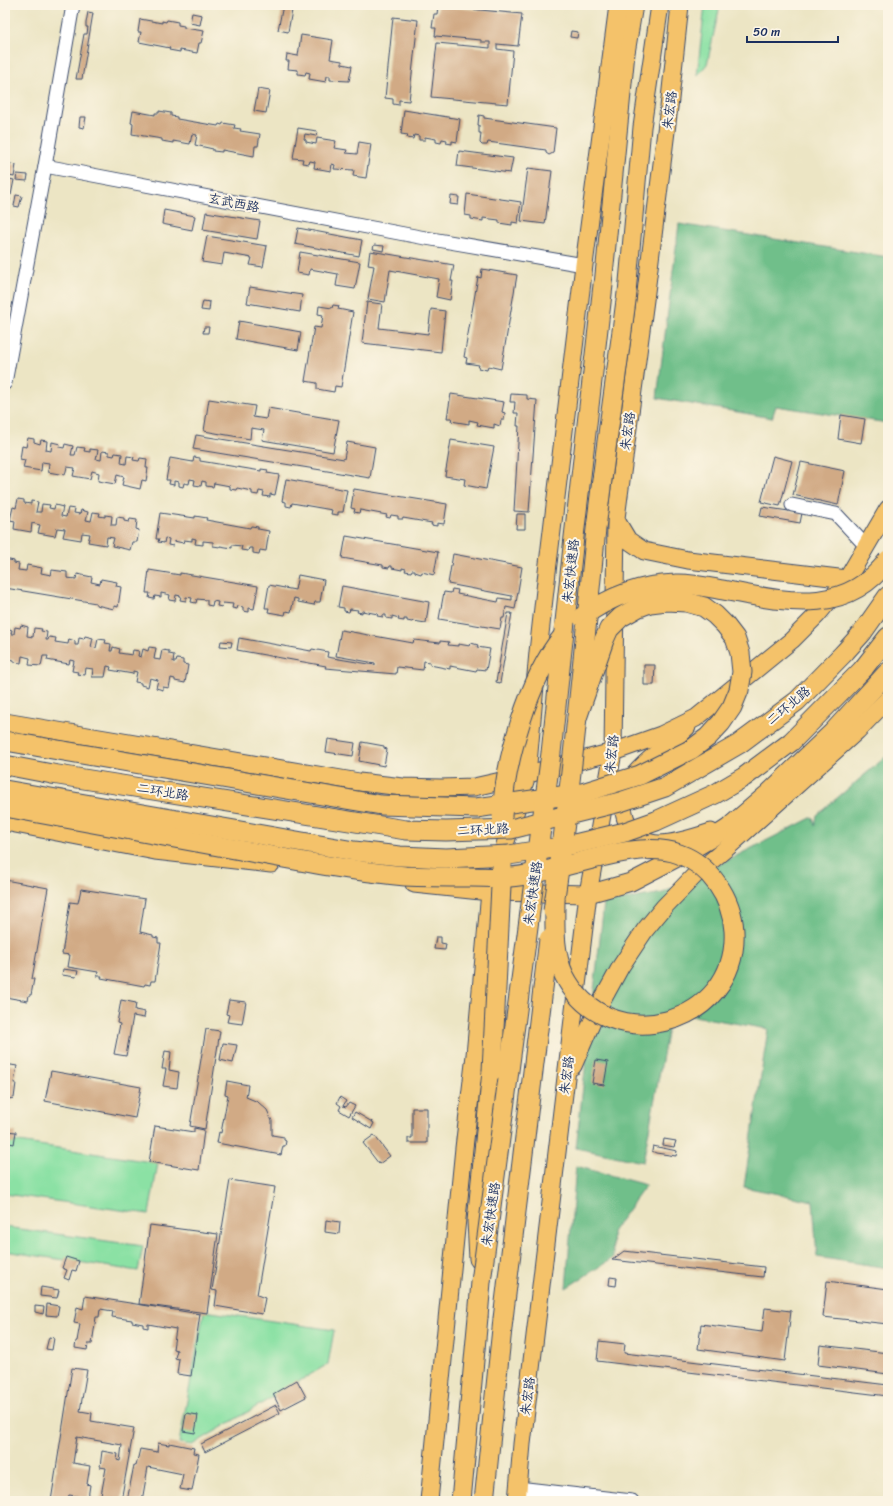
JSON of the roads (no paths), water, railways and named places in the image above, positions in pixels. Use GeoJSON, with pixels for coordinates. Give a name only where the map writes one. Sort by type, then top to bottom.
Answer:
{"type":"FeatureCollection","features":[{"type":"Feature","properties":{"kind":"highway","name":"朱宏快速路"},"geometry":{"type":"LineString","coordinates":[[461,1501],[481,1282],[551,753],[603,285]]}},
{"type":"Feature","properties":{"kind":"highway","name":"朱宏快速路"},"geometry":{"type":"LineString","coordinates":[[484,1501],[503,1319],[577,718],[597,527],[627,293]]}},
{"type":"Feature","properties":{"kind":"highway"},"geometry":{"type":"LineString","coordinates":[[481,1282],[477,1220],[492,1071],[502,883],[502,815],[504,792],[517,737],[527,705],[540,670],[552,648],[567,630],[583,616],[601,605],[633,590],[668,584],[698,585],[781,601],[812,602],[837,597],[858,589],[872,578],[888,560]]}},
{"type":"Feature","properties":{"kind":"highway","name":"二环北路"},"geometry":{"type":"LineString","coordinates":[[5,765],[52,774],[406,830],[446,831],[511,829],[620,802],[665,786],[739,744],[797,701],[844,654],[862,633],[888,596]]}},
{"type":"Feature","properties":{"kind":"highway"},"geometry":{"type":"LineString","coordinates":[[14,743],[382,805],[476,808],[582,793],[640,775],[692,749],[708,737],[721,723],[732,707],[739,690],[742,672],[740,653],[735,638],[715,615],[704,607],[686,602],[667,601],[650,603],[637,608],[621,617],[609,630],[604,640],[577,718]]}},
{"type":"Feature","properties":{"kind":"highway","name":"二环北路"},"geometry":{"type":"LineString","coordinates":[[5,790],[354,851],[400,856],[446,858],[509,855],[566,846],[625,832],[656,821],[715,794],[744,777],[792,742],[864,669],[888,637]]}},
{"type":"Feature","properties":{"kind":"highway"},"geometry":{"type":"LineString","coordinates":[[732,825],[767,795],[833,732],[888,672]]}},
{"type":"Feature","properties":{"kind":"highway"},"geometry":{"type":"LineString","coordinates":[[5,807],[293,860],[406,876],[511,877],[546,871],[619,853],[650,849],[678,853],[692,860],[712,877],[720,889],[731,914],[734,928],[732,957],[719,985],[709,998],[684,1016],[654,1024],[639,1025],[623,1022],[608,1017],[583,1001],[572,988],[564,975],[556,946],[555,899]]}},
{"type":"Feature","properties":{"kind":"main road"},"geometry":{"type":"LineString","coordinates":[[429,1501],[464,1148],[475,1055],[490,892],[527,775],[539,645],[584,265],[618,5]]}},
{"type":"Feature","properties":{"kind":"main road"},"geometry":{"type":"LineString","coordinates":[[603,285],[626,53],[634,5]]}},
{"type":"Feature","properties":{"kind":"main road","name":"朱宏路"},"geometry":{"type":"LineString","coordinates":[[627,293],[642,126],[660,5]]}},
{"type":"Feature","properties":{"kind":"main road","name":"朱宏路"},"geometry":{"type":"LineString","coordinates":[[517,1494],[588,894],[613,752],[616,518],[645,300],[680,5]]}},
{"type":"Feature","properties":{"kind":"main road"},"geometry":{"type":"LineString","coordinates":[[791,772],[770,809],[732,825],[685,839],[665,843],[651,843],[639,837],[627,824],[624,815],[623,806],[629,782],[640,769],[674,741],[696,718],[792,640],[817,615],[847,579],[888,509]]}},
{"type":"Feature","properties":{"kind":"main road"},"geometry":{"type":"LineString","coordinates":[[616,518],[628,540],[644,551],[688,560],[847,579]]}},
{"type":"Feature","properties":{"kind":"main road"},"geometry":{"type":"LineString","coordinates":[[564,1090],[598,1008],[621,966],[645,930],[664,907],[700,870],[857,731],[888,699]]}},
{"type":"Feature","properties":{"kind":"main road"},"geometry":{"type":"LineString","coordinates":[[5,722],[358,782],[404,787],[441,788],[474,787],[527,775],[613,752],[661,735],[696,718]]}},
{"type":"Feature","properties":{"kind":"main road"},"geometry":{"type":"LineString","coordinates":[[5,822],[155,851],[269,864],[395,882],[490,892],[588,894],[631,882],[703,844],[732,825]]}},
{"type":"Feature","properties":{"kind":"street"},"geometry":{"type":"LineString","coordinates":[[5,383],[73,5]]}},
{"type":"Feature","properties":{"kind":"street","name":"玄武西路"},"geometry":{"type":"LineString","coordinates":[[45,166],[420,237],[584,265]]}},
{"type":"Feature","properties":{"kind":"street"},"geometry":{"type":"LineString","coordinates":[[792,505],[836,514],[867,547]]}},
{"type":"Feature","properties":{"kind":"street"},"geometry":{"type":"LineString","coordinates":[[517,1494],[632,1501]]}}]}
